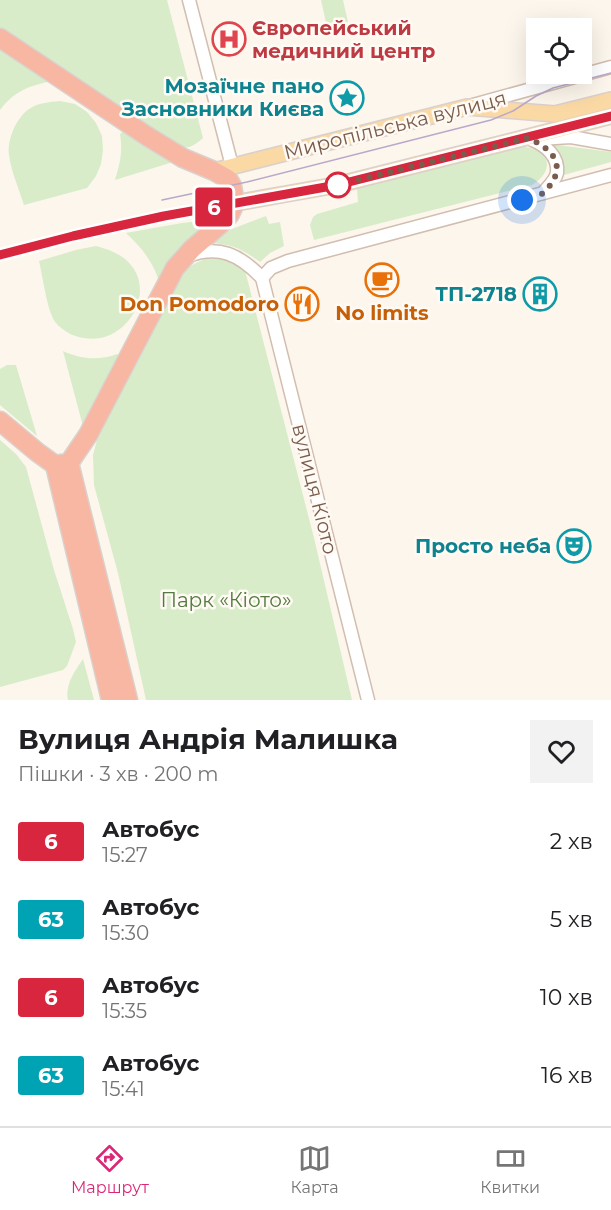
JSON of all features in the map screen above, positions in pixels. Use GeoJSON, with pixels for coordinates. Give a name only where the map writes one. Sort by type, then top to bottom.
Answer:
{"type":"FeatureCollection","features":[{"type":"Feature","properties":{"kind":"highway"},"geometry":{"type":"LineString","coordinates":[[0,38],[183,158],[223,169],[232,186],[235,203],[230,214],[175,268],[88,435],[62,464]]}},
{"type":"Feature","properties":{"kind":"highway"},"geometry":{"type":"LineString","coordinates":[[0,421],[37,452],[62,464],[128,700]]}},
{"type":"Feature","properties":{"kind":"highway"},"geometry":{"type":"LineString","coordinates":[[62,464],[111,700]]}},
{"type":"Feature","properties":{"kind":"main road"},"geometry":{"type":"LineString","coordinates":[[467,107],[555,114],[611,100]]}},
{"type":"Feature","properties":{"kind":"main road","name":"Миропільська вулиця"},"geometry":{"type":"LineString","coordinates":[[223,169],[467,107]]}},
{"type":"Feature","properties":{"kind":"main road"},"geometry":{"type":"LineString","coordinates":[[537,139],[538,125],[547,114]]}},
{"type":"Feature","properties":{"kind":"main road"},"geometry":{"type":"LineString","coordinates":[[235,203],[337,185],[537,139],[611,116]]}},
{"type":"Feature","properties":{"kind":"street"},"geometry":{"type":"LineString","coordinates":[[189,0],[223,169]]}},
{"type":"Feature","properties":{"kind":"street","name":"Миропільська вулиця"},"geometry":{"type":"LineString","coordinates":[[467,107],[611,67]]}},
{"type":"Feature","properties":{"kind":"street"},"geometry":{"type":"LineString","coordinates":[[537,139],[571,137],[611,144]]}},
{"type":"Feature","properties":{"kind":"street"},"geometry":{"type":"LineString","coordinates":[[537,139],[551,152],[556,162],[557,173],[542,194]]}},
{"type":"Feature","properties":{"kind":"street"},"geometry":{"type":"LineString","coordinates":[[184,257],[196,252],[225,253],[238,257],[250,265],[261,278],[271,268],[288,261],[611,175]]}},
{"type":"Feature","properties":{"kind":"street","name":"вулиця Кіото"},"geometry":{"type":"LineString","coordinates":[[261,278],[368,700]]}},
{"type":"Feature","properties":{"kind":"green space"},"geometry":{"type":"Polygon","coordinates":[[[0,0],[167,0],[203,138],[190,147],[173,146],[0,30],[0,0]]]}},
{"type":"Feature","properties":{"kind":"green space"},"geometry":{"type":"Polygon","coordinates":[[[321,0],[343,0],[348,22],[327,27],[321,0]]]}},
{"type":"Feature","properties":{"kind":"green space"},"geometry":{"type":"Polygon","coordinates":[[[0,43],[47,76],[47,82],[21,91],[0,110],[0,43]]]}},
{"type":"Feature","properties":{"kind":"green space"},"geometry":{"type":"Polygon","coordinates":[[[60,101],[75,104],[87,112],[96,123],[102,136],[101,164],[87,188],[24,205],[10,161],[11,136],[20,118],[29,109],[40,104],[60,101]]]}},
{"type":"Feature","properties":{"kind":"green space"},"geometry":{"type":"Polygon","coordinates":[[[124,131],[173,162],[115,180],[121,157],[120,134],[124,131]]]}},
{"type":"Feature","properties":{"kind":"green space"},"geometry":{"type":"Polygon","coordinates":[[[550,144],[611,152],[611,162],[560,176],[557,151],[550,144]]]}},
{"type":"Feature","properties":{"kind":"green space"},"geometry":{"type":"Polygon","coordinates":[[[519,147],[537,150],[546,160],[545,172],[532,185],[314,240],[310,225],[313,217],[358,202],[357,189],[519,147]]]}},
{"type":"Feature","properties":{"kind":"green space"},"geometry":{"type":"Polygon","coordinates":[[[266,216],[269,224],[280,222],[284,246],[270,253],[260,262],[237,248],[210,243],[232,229],[266,216]]]}},
{"type":"Feature","properties":{"kind":"green space"},"geometry":{"type":"Polygon","coordinates":[[[216,219],[198,230],[174,255],[161,278],[158,278],[145,254],[126,233],[182,223],[216,219]]]}},
{"type":"Feature","properties":{"kind":"green space"},"geometry":{"type":"Polygon","coordinates":[[[96,246],[122,257],[135,271],[140,285],[139,299],[134,313],[113,333],[99,338],[84,338],[65,331],[53,318],[39,261],[96,246]]]}},
{"type":"Feature","properties":{"kind":"green space","name":"Парк «Кіото»"},"geometry":{"type":"Polygon","coordinates":[[[208,258],[236,263],[243,268],[246,274],[314,538],[352,700],[146,700],[118,573],[94,485],[93,455],[97,440],[175,281],[190,267],[208,258]]]}},
{"type":"Feature","properties":{"kind":"green space"},"geometry":{"type":"Polygon","coordinates":[[[63,351],[90,358],[103,358],[117,354],[121,359],[84,430],[63,351]]]}},
{"type":"Feature","properties":{"kind":"green space"},"geometry":{"type":"Polygon","coordinates":[[[7,365],[16,365],[37,436],[0,405],[0,369],[7,365]]]}},
{"type":"Feature","properties":{"kind":"green space"},"geometry":{"type":"Polygon","coordinates":[[[0,440],[16,454],[26,467],[76,642],[67,666],[63,670],[0,687],[0,440]]]}},
{"type":"Feature","properties":{"kind":"green space"},"geometry":{"type":"Polygon","coordinates":[[[83,659],[94,700],[68,700],[69,683],[83,659]]]}},
{"type":"Feature","properties":{"kind":"tram line"},"geometry":{"type":"LineString","coordinates":[[162,200],[247,182],[491,120],[513,111],[553,88],[611,73]]}},
{"type":"Feature","properties":{"kind":"bus line","name":"6"},"geometry":{"type":"LineString","coordinates":[[0,255],[164,216],[337,185],[611,116]]}},
{"type":"Feature","properties":{"kind":"place","name":"Європейський медичний центр"},"geometry":{"type":"Point","coordinates":[229,39]}},
{"type":"Feature","properties":{"kind":"place","name":"Мозаїчне пано Засновники Києва"},"geometry":{"type":"Point","coordinates":[347,98]}},
{"type":"Feature","properties":{"kind":"place","name":"No limits"},"geometry":{"type":"Point","coordinates":[382,280]}},
{"type":"Feature","properties":{"kind":"place","name":"ТП-2718"},"geometry":{"type":"Point","coordinates":[540,294]}},
{"type":"Feature","properties":{"kind":"place","name":"Don Pomodoro"},"geometry":{"type":"Point","coordinates":[302,304]}},
{"type":"Feature","properties":{"kind":"place","name":"Просто неба"},"geometry":{"type":"Point","coordinates":[574,546]}},
{"type":"Feature","properties":{"kind":"route"},"geometry":{"type":"LineString","coordinates":[[338,185],[528,138],[543,144],[551,152],[556,162],[557,173],[542,194],[522,200]]}}]}
